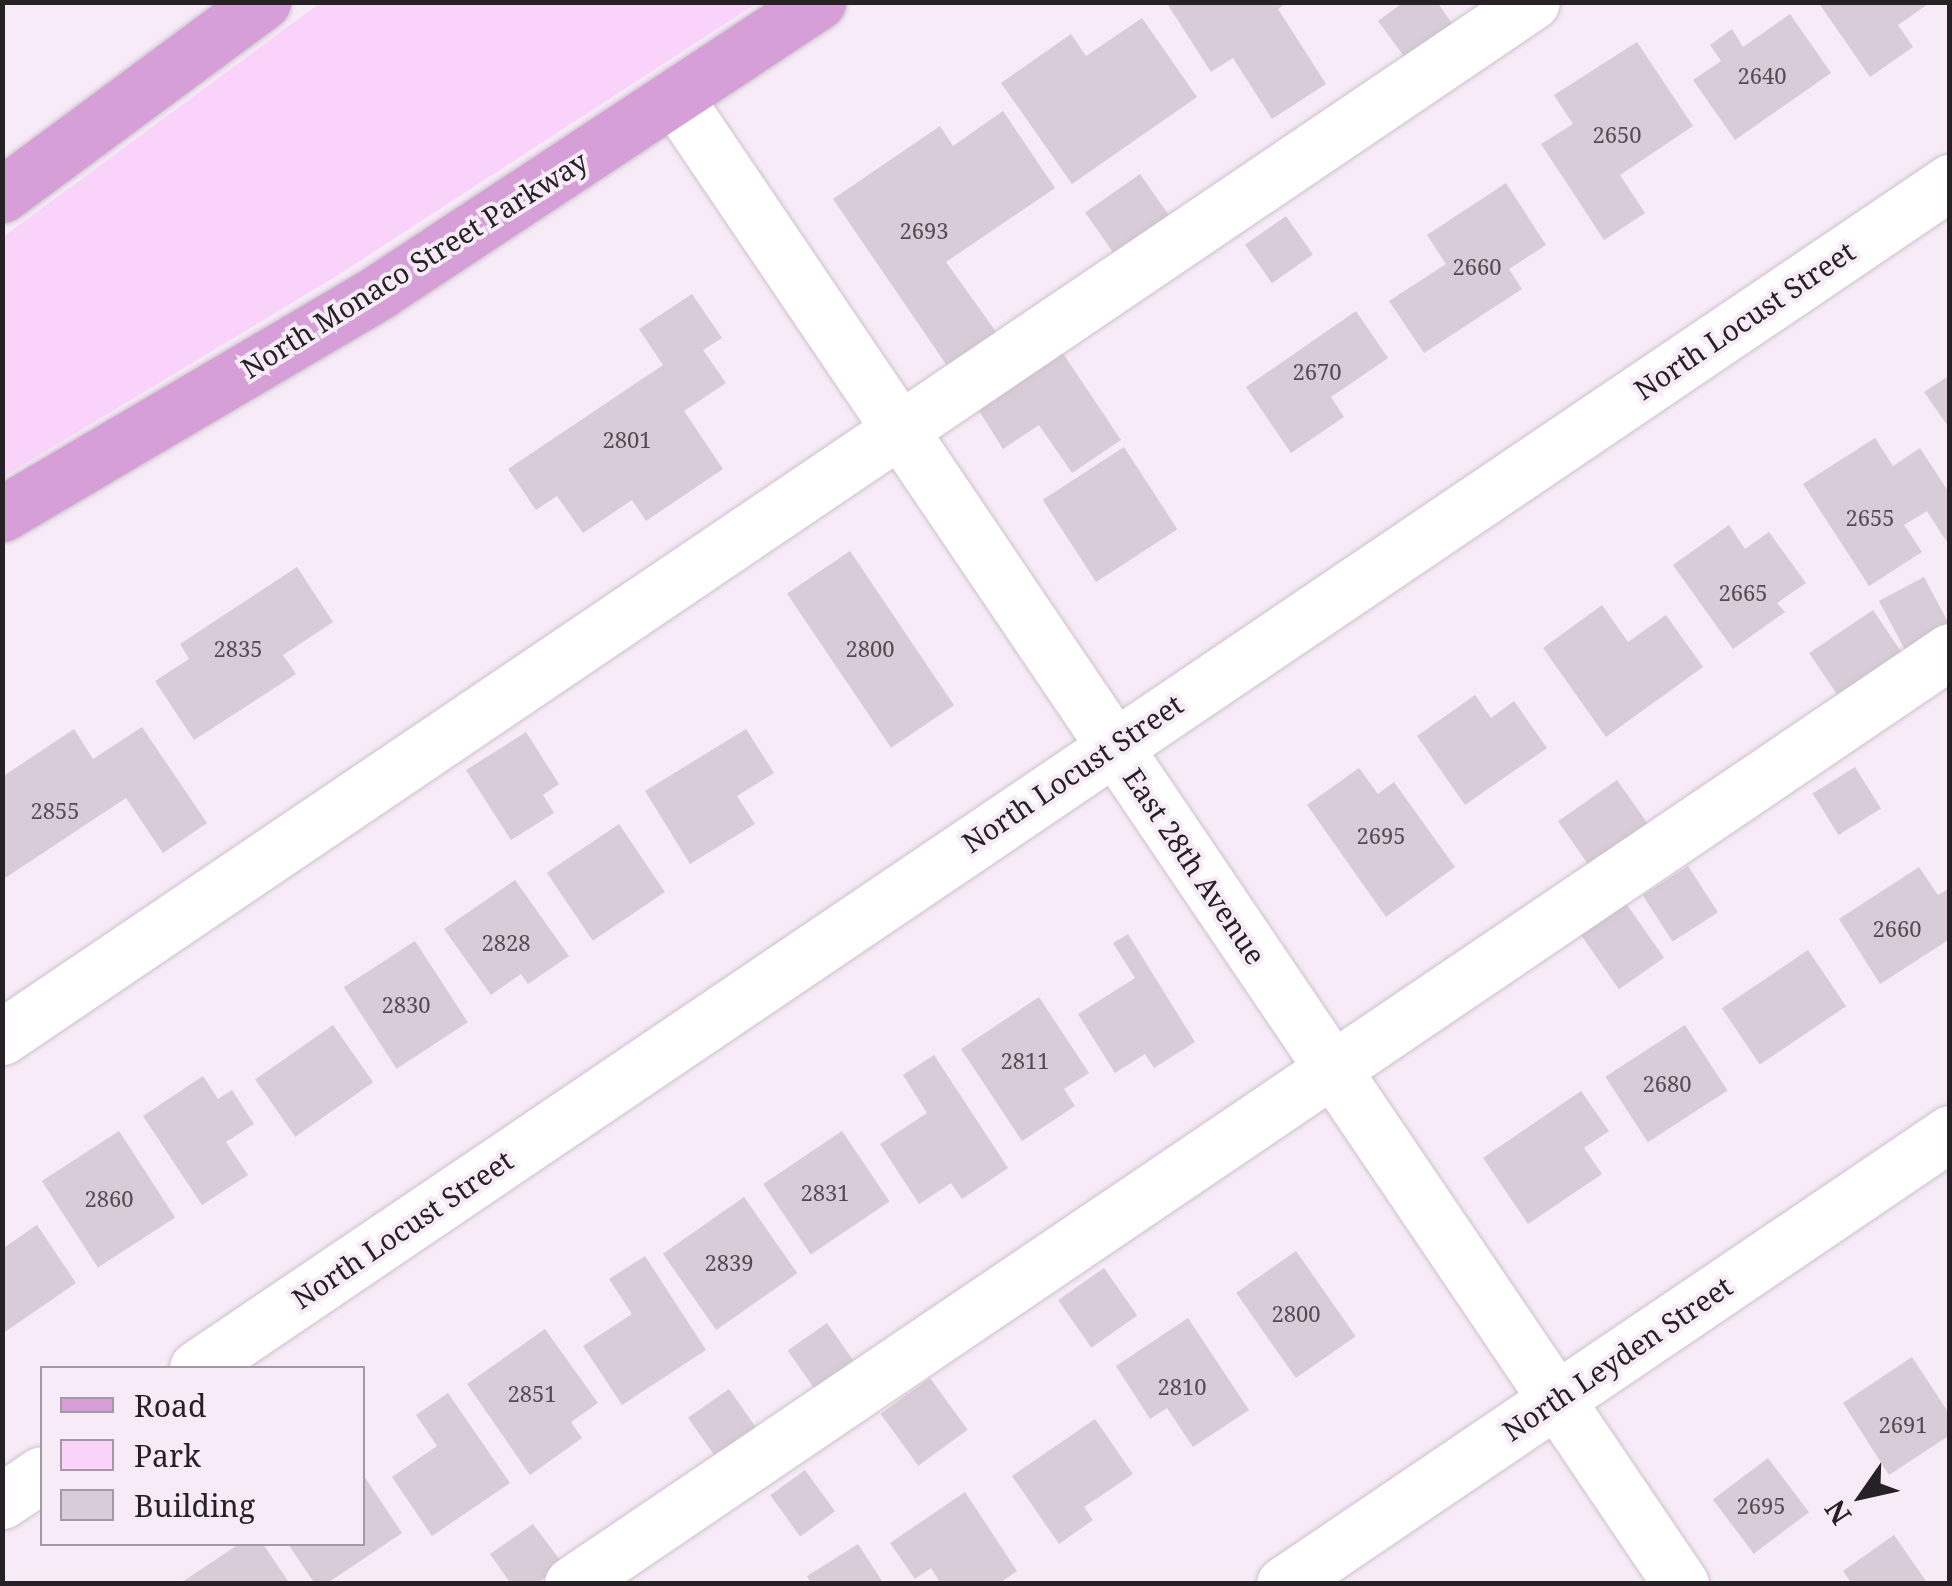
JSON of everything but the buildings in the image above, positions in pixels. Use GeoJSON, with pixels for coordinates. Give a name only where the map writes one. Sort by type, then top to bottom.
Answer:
{"type":"FeatureCollection","features":[{"type":"Feature","properties":{"kind":"main road"},"geometry":{"type":"LineString","coordinates":[[2,195],[264,2]]}},
{"type":"Feature","properties":{"kind":"main road","name":"North Monaco Street Parkway"},"geometry":{"type":"LineString","coordinates":[[2,514],[380,291],[818,2]]}},
{"type":"Feature","properties":{"kind":"street"},"geometry":{"type":"LineString","coordinates":[[2,1037],[1532,2]]}},
{"type":"Feature","properties":{"kind":"street","name":"East 28th Avenue"},"geometry":{"type":"LineString","coordinates":[[676,99],[1682,1584]]}},
{"type":"Feature","properties":{"kind":"street","name":"North Locust Street"},"geometry":{"type":"LineString","coordinates":[[201,1366],[1950,182]]}},
{"type":"Feature","properties":{"kind":"street"},"geometry":{"type":"LineString","coordinates":[[572,1584],[1950,652]]}},
{"type":"Feature","properties":{"kind":"street","name":"North Leyden Street"},"geometry":{"type":"LineString","coordinates":[[1284,1584],[1950,1133]]}},
{"type":"Feature","properties":{"kind":"street"},"geometry":{"type":"LineString","coordinates":[[2,1501],[40,1475]]}},
{"type":"Feature","properties":{"kind":"green space"},"geometry":{"type":"Polygon","coordinates":[[[320,3],[757,3],[338,275],[3,477],[3,237],[320,3]]]}}]}
